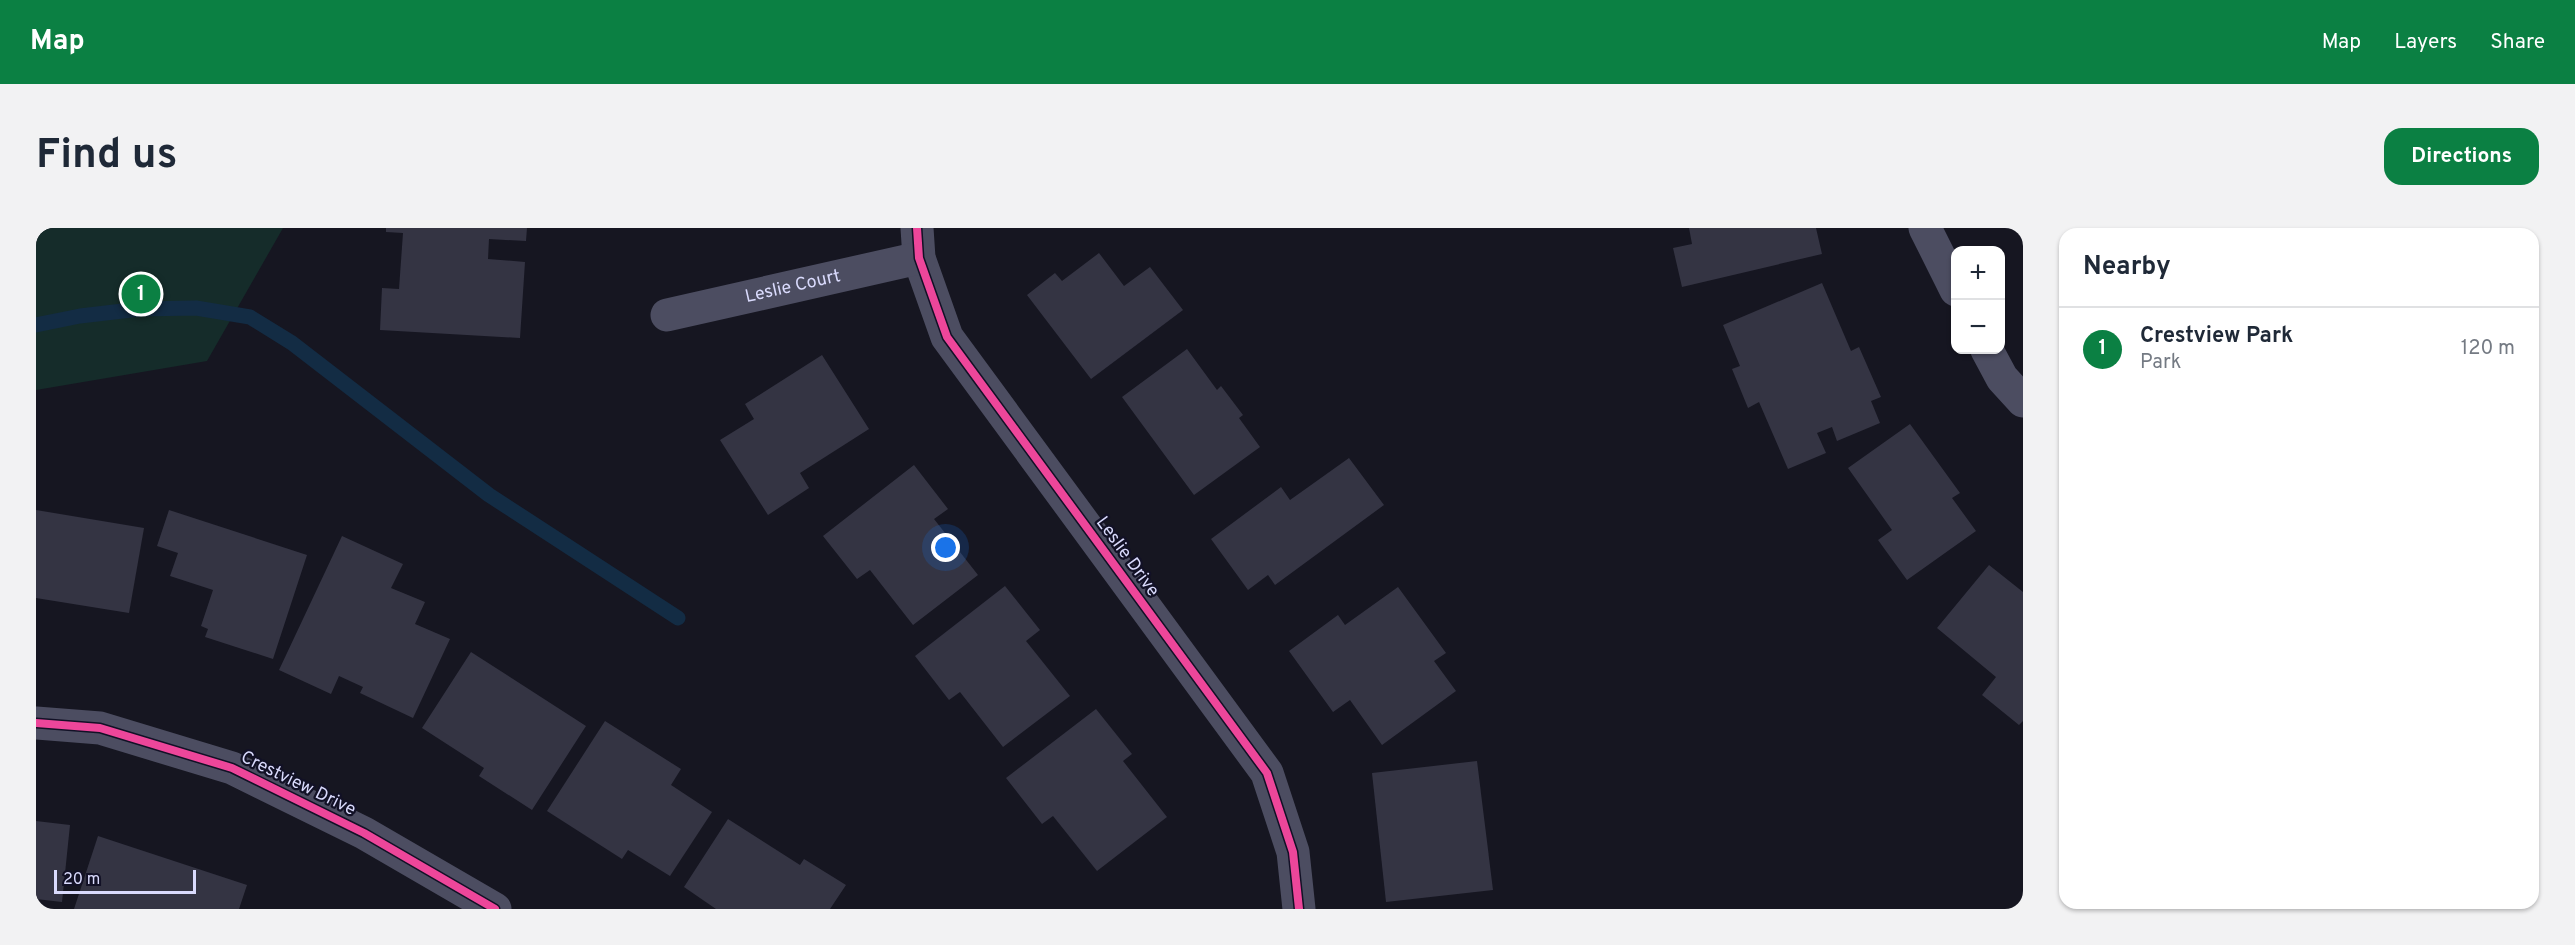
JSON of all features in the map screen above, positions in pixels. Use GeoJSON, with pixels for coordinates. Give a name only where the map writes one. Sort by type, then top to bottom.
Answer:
{"type":"FeatureCollection","features":[{"type":"Feature","properties":{"kind":"street"},"geometry":{"type":"LineString","coordinates":[[1925,228],[1951,281]]}},
{"type":"Feature","properties":{"kind":"street","name":"Leslie Court"},"geometry":{"type":"LineString","coordinates":[[667,315],[918,243]]}},
{"type":"Feature","properties":{"kind":"street","name":"Leslie Drive"},"geometry":{"type":"LineString","coordinates":[[918,243],[947,337],[1267,773],[1293,852],[1299,909]]}},
{"type":"Feature","properties":{"kind":"street"},"geometry":{"type":"LineString","coordinates":[[1989,354],[2002,378],[2023,401]]}},
{"type":"Feature","properties":{"kind":"street","name":"Crestview Drive"},"geometry":{"type":"LineString","coordinates":[[36,723],[100,728],[232,768],[364,833],[495,909]]}},
{"type":"Feature","properties":{"kind":"green space"},"geometry":{"type":"Polygon","coordinates":[[[36,228],[283,228],[207,361],[36,390],[36,228]]]}},
{"type":"Feature","properties":{"kind":"building"},"geometry":{"type":"Polygon","coordinates":[[[386,228],[527,228],[526,241],[489,239],[488,259],[525,262],[520,338],[380,330],[382,288],[399,289],[403,233],[386,232],[386,228]]]}},
{"type":"Feature","properties":{"kind":"building"},"geometry":{"type":"Polygon","coordinates":[[[1689,228],[1816,228],[1822,254],[1682,287],[1673,248],[1692,244],[1689,228]]]}},
{"type":"Feature","properties":{"kind":"building"},"geometry":{"type":"Polygon","coordinates":[[[1099,253],[1124,286],[1150,267],[1183,310],[1091,379],[1027,295],[1055,273],[1062,281],[1099,253]]]}},
{"type":"Feature","properties":{"kind":"building"},"geometry":{"type":"Polygon","coordinates":[[[1822,283],[1851,351],[1859,347],[1881,397],[1871,401],[1880,423],[1837,441],[1832,427],[1817,433],[1826,453],[1788,469],[1759,402],[1748,408],[1732,369],[1740,366],[1723,325],[1822,283]]]}},
{"type":"Feature","properties":{"kind":"building"},"geometry":{"type":"Polygon","coordinates":[[[1187,349],[1217,390],[1221,386],[1243,415],[1239,418],[1260,447],[1194,495],[1122,397],[1187,349]]]}},
{"type":"Feature","properties":{"kind":"building"},"geometry":{"type":"Polygon","coordinates":[[[822,355],[869,429],[800,473],[809,488],[768,515],[720,440],[754,419],[745,404],[822,355]]]}},
{"type":"Feature","properties":{"kind":"building"},"geometry":{"type":"Polygon","coordinates":[[[1910,424],[1960,493],[1952,498],[1976,531],[1907,580],[1878,540],[1892,530],[1848,468],[1910,424]]]}},
{"type":"Feature","properties":{"kind":"building"},"geometry":{"type":"Polygon","coordinates":[[[1349,458],[1384,505],[1275,585],[1268,575],[1248,590],[1211,539],[1281,487],[1290,500],[1349,458]]]}},
{"type":"Feature","properties":{"kind":"building"},"geometry":{"type":"Polygon","coordinates":[[[914,465],[948,509],[934,519],[978,575],[913,625],[870,570],[857,579],[823,536],[914,465]]]}},
{"type":"Feature","properties":{"kind":"building"},"geometry":{"type":"Polygon","coordinates":[[[36,510],[144,528],[129,613],[36,598],[36,510]]]}},
{"type":"Feature","properties":{"kind":"building"},"geometry":{"type":"Polygon","coordinates":[[[169,510],[307,555],[273,659],[205,637],[208,629],[201,626],[213,590],[170,576],[178,553],[157,546],[169,510]]]}},
{"type":"Feature","properties":{"kind":"building"},"geometry":{"type":"Polygon","coordinates":[[[342,536],[403,564],[391,588],[425,602],[415,624],[450,639],[413,718],[360,693],[363,687],[339,676],[331,694],[279,670],[342,536]]]}},
{"type":"Feature","properties":{"kind":"building"},"geometry":{"type":"Polygon","coordinates":[[[1989,565],[2023,592],[2023,721],[2019,725],[1982,695],[1996,677],[1937,628],[1989,565]]]}},
{"type":"Feature","properties":{"kind":"building"},"geometry":{"type":"Polygon","coordinates":[[[1005,586],[1040,630],[1026,641],[1070,696],[1003,747],[960,692],[949,700],[915,656],[1005,586]]]}},
{"type":"Feature","properties":{"kind":"building"},"geometry":{"type":"Polygon","coordinates":[[[1398,587],[1446,653],[1434,661],[1456,691],[1382,745],[1350,700],[1333,712],[1289,651],[1338,615],[1345,625],[1398,587]]]}},
{"type":"Feature","properties":{"kind":"building"},"geometry":{"type":"Polygon","coordinates":[[[471,652],[586,726],[532,810],[479,776],[484,768],[422,728],[471,652]]]}},
{"type":"Feature","properties":{"kind":"building"},"geometry":{"type":"Polygon","coordinates":[[[1096,709],[1132,754],[1123,761],[1167,817],[1097,871],[1053,816],[1042,824],[1006,778],[1096,709]]]}},
{"type":"Feature","properties":{"kind":"building"},"geometry":{"type":"Polygon","coordinates":[[[605,721],[681,769],[671,785],[712,812],[670,876],[628,850],[622,859],[547,811],[605,721]]]}},
{"type":"Feature","properties":{"kind":"building"},"geometry":{"type":"Polygon","coordinates":[[[1477,761],[1493,890],[1386,902],[1372,773],[1477,761]]]}},
{"type":"Feature","properties":{"kind":"building"},"geometry":{"type":"Polygon","coordinates":[[[728,819],[800,865],[804,859],[846,885],[830,909],[716,909],[684,887],[728,819]]]}},
{"type":"Feature","properties":{"kind":"building"},"geometry":{"type":"Polygon","coordinates":[[[36,821],[70,825],[62,902],[36,899],[36,821]]]}},
{"type":"Feature","properties":{"kind":"building"},"geometry":{"type":"Polygon","coordinates":[[[98,836],[247,885],[239,909],[74,909],[98,836]]]}},
{"type":"Feature","properties":{"kind":"waterway"},"geometry":{"type":"LineString","coordinates":[[36,325],[80,316],[140,309],[196,308],[250,317],[292,343],[489,495],[678,618]]}},
{"type":"Feature","properties":{"kind":"cycle path"},"geometry":{"type":"LineString","coordinates":[[917,228],[919,258],[947,337],[1267,773],[1293,852],[1299,909]]}},
{"type":"Feature","properties":{"kind":"cycle path"},"geometry":{"type":"LineString","coordinates":[[36,723],[100,728],[232,768],[364,833],[495,909]]}},
{"type":"Feature","properties":{"kind":"place","name":"Crestview Park"},"geometry":{"type":"Point","coordinates":[141,294]}}]}
